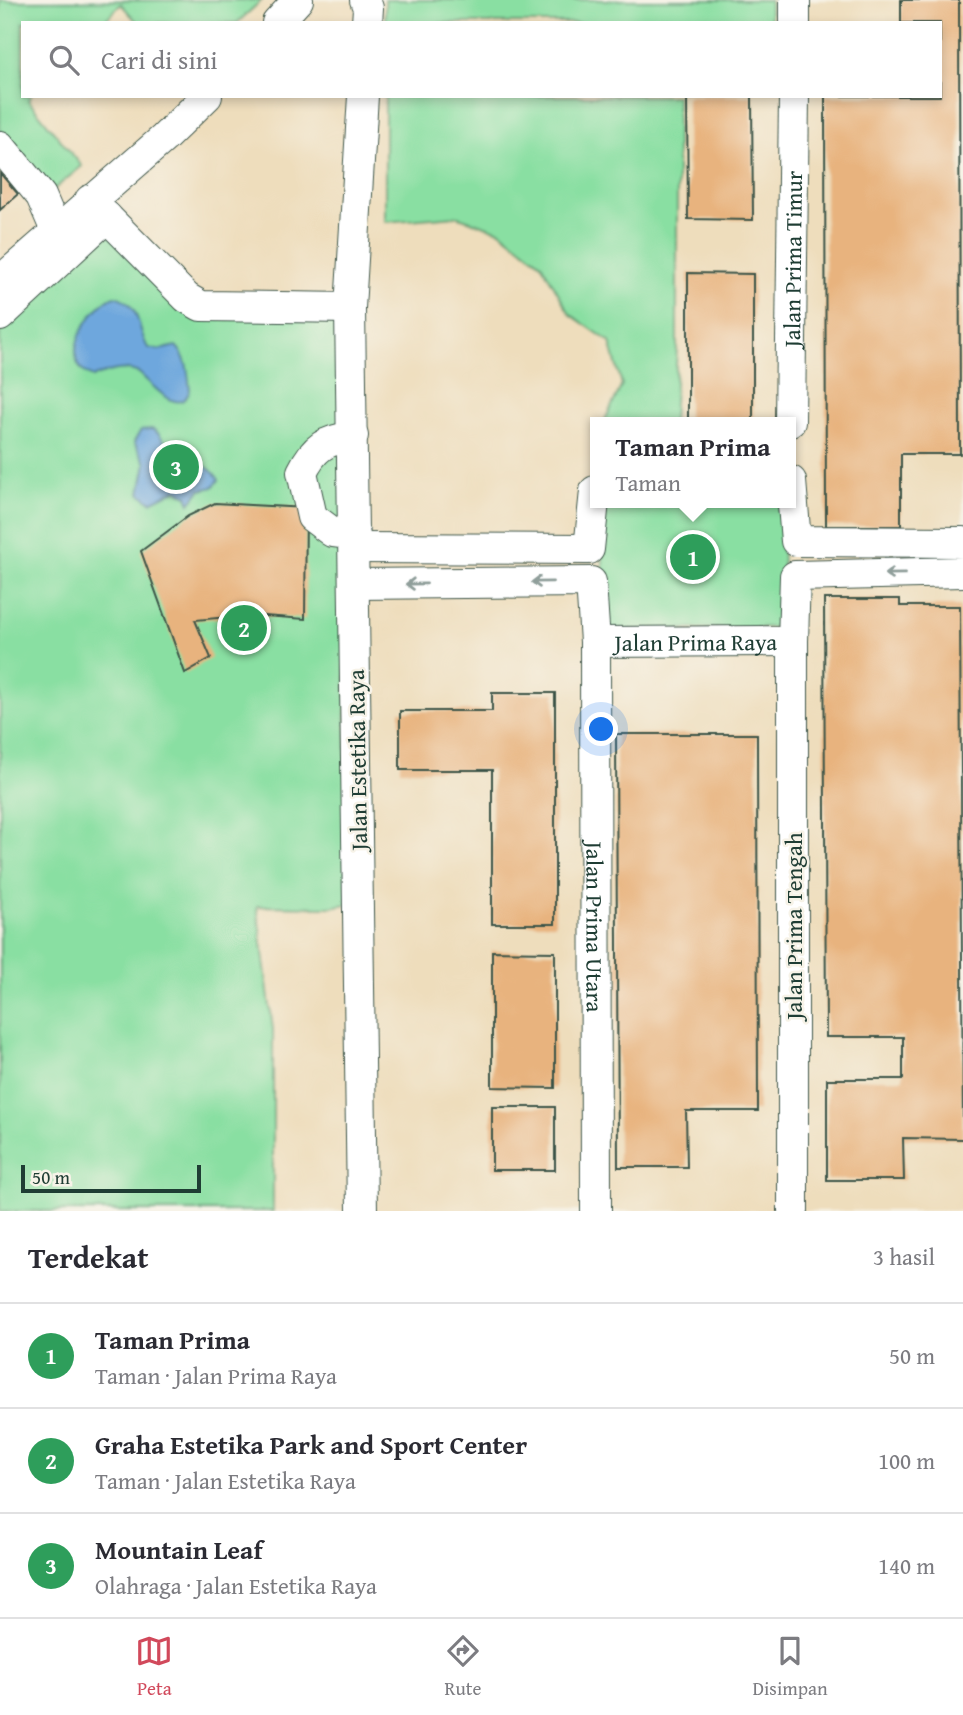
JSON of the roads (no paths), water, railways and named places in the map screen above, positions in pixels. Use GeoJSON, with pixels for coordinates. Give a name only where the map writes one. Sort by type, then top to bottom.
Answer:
{"type":"FeatureCollection","features":[{"type":"Feature","properties":{"kind":"street"},"geometry":{"type":"LineString","coordinates":[[279,21],[298,0]]}},
{"type":"Feature","properties":{"kind":"street"},"geometry":{"type":"LineString","coordinates":[[365,0],[368,8],[367,21]]}},
{"type":"Feature","properties":{"kind":"street"},"geometry":{"type":"LineString","coordinates":[[795,0],[795,21]]}},
{"type":"Feature","properties":{"kind":"street"},"geometry":{"type":"LineString","coordinates":[[0,316],[164,138],[205,98]]}},
{"type":"Feature","properties":{"kind":"street","name":"Jalan Estetika Raya"},"geometry":{"type":"LineString","coordinates":[[362,1211],[350,309],[363,98]]}},
{"type":"Feature","properties":{"kind":"street","name":"Jalan Prima Timur"},"geometry":{"type":"LineString","coordinates":[[790,417],[794,98]]}},
{"type":"Feature","properties":{"kind":"street"},"geometry":{"type":"LineString","coordinates":[[0,146],[41,196],[56,231]]}},
{"type":"Feature","properties":{"kind":"street"},"geometry":{"type":"LineString","coordinates":[[0,281],[56,231],[99,209]]}},
{"type":"Feature","properties":{"kind":"street"},"geometry":{"type":"LineString","coordinates":[[99,209],[187,298],[201,306],[350,309]]}},
{"type":"Feature","properties":{"kind":"street"},"geometry":{"type":"LineString","coordinates":[[353,436],[330,440],[321,446],[302,472],[312,517],[332,532],[355,541],[589,550]]}},
{"type":"Feature","properties":{"kind":"street","name":"Jalan Prima Raya"},"geometry":{"type":"LineString","coordinates":[[593,508],[589,550],[595,642],[793,641],[796,541],[793,508]]}},
{"type":"Feature","properties":{"kind":"street"},"geometry":{"type":"LineString","coordinates":[[796,541],[963,542]]}},
{"type":"Feature","properties":{"kind":"street"},"geometry":{"type":"LineString","coordinates":[[795,576],[963,572]]}},
{"type":"Feature","properties":{"kind":"street"},"geometry":{"type":"LineString","coordinates":[[355,584],[591,582]]}},
{"type":"Feature","properties":{"kind":"street","name":"Jalan Prima Tengah"},"geometry":{"type":"LineString","coordinates":[[793,641],[793,1211]]}},
{"type":"Feature","properties":{"kind":"street","name":"Jalan Prima Utara"},"geometry":{"type":"LineString","coordinates":[[595,642],[596,1211]]}},
{"type":"Feature","properties":{"kind":"water"},"geometry":{"type":"Polygon","coordinates":[[[114,296],[123,299],[134,310],[148,348],[159,350],[176,346],[180,351],[189,378],[190,390],[185,398],[180,401],[165,396],[139,373],[133,371],[116,370],[93,377],[82,370],[76,360],[80,335],[95,311],[114,296]]]}},
{"type":"Feature","properties":{"kind":"water"},"geometry":{"type":"Polygon","coordinates":[[[152,429],[171,449],[204,465],[219,480],[213,487],[200,490],[190,503],[187,496],[177,489],[151,502],[140,493],[146,463],[134,442],[141,430],[152,429]]]}},
{"type":"Feature","properties":{"kind":"place","name":"Mountain Leaf"},"geometry":{"type":"Point","coordinates":[176,467]}},
{"type":"Feature","properties":{"kind":"place","name":"Taman Prima"},"geometry":{"type":"Point","coordinates":[693,557]}},
{"type":"Feature","properties":{"kind":"place","name":"Graha Estetika Park and Sport Center"},"geometry":{"type":"Point","coordinates":[244,628]}}]}
